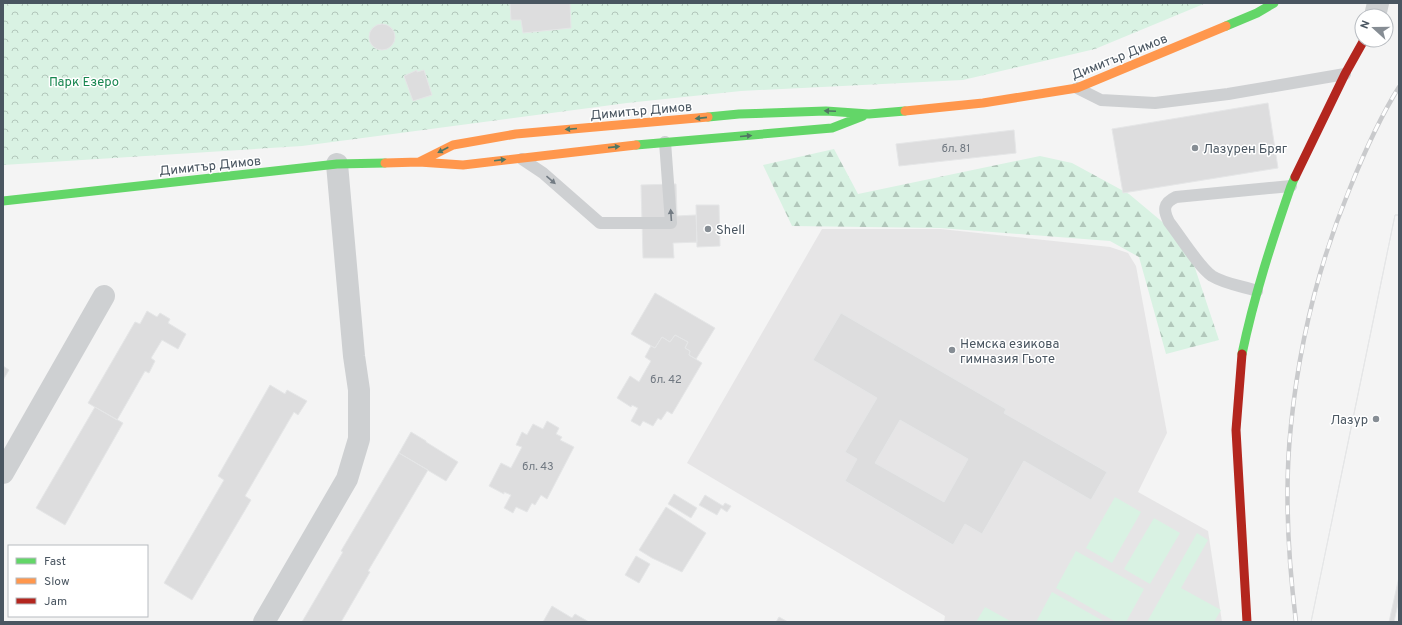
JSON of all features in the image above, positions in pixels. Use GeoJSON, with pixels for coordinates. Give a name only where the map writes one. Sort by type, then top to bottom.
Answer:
{"type":"FeatureCollection","features":[{"type":"Feature","properties":{"kind":"main road","name":"Димитър Димов"},"geometry":{"type":"LineString","coordinates":[[420,162],[453,144],[516,134],[739,114],[826,111],[869,114],[908,111],[983,103],[1078,88],[1257,13],[1274,3]]}},
{"type":"Feature","properties":{"kind":"main road"},"geometry":{"type":"LineString","coordinates":[[1247,622],[1236,430],[1241,360],[1267,255],[1291,186],[1345,74],[1360,48]]}},
{"type":"Feature","properties":{"kind":"main road","name":"Димитър Димов"},"geometry":{"type":"LineString","coordinates":[[3,201],[337,164],[420,162],[463,165],[519,157],[665,142],[832,128],[869,114]]}},
{"type":"Feature","properties":{"kind":"street"},"geometry":{"type":"LineString","coordinates":[[264,622],[347,479],[359,439],[359,390],[354,356],[337,164]]}},
{"type":"Feature","properties":{"kind":"street"},"geometry":{"type":"LineString","coordinates":[[3,473],[104,296]]}},
{"type":"Feature","properties":{"kind":"lane"},"geometry":{"type":"LineString","coordinates":[[1078,88],[1101,100],[1155,103],[1228,94],[1345,74]]}},
{"type":"Feature","properties":{"kind":"lane"},"geometry":{"type":"LineString","coordinates":[[519,157],[543,173],[600,223],[671,223],[665,142]]}},
{"type":"Feature","properties":{"kind":"lane"},"geometry":{"type":"LineString","coordinates":[[1257,291],[1221,280],[1203,268],[1169,222],[1165,214],[1165,207],[1169,201],[1176,197],[1291,186]]}},
{"type":"Feature","properties":{"kind":"shaded area","name":"Немска езикова гимназия Гьоте"},"geometry":{"type":"Polygon","coordinates":[[[822,229],[941,229],[1110,247],[1128,253],[1136,266],[1167,433],[1138,492],[1208,531],[1222,622],[944,622],[945,616],[687,463],[822,229]]]}},
{"type":"Feature","properties":{"kind":"green space","name":"Парк Езеро"},"geometry":{"type":"Polygon","coordinates":[[[3,3],[1206,3],[1095,49],[963,80],[741,91],[627,103],[302,146],[3,165],[3,3]]]}},
{"type":"Feature","properties":{"kind":"green space"},"geometry":{"type":"Polygon","coordinates":[[[834,149],[858,194],[1040,156],[1072,163],[1129,194],[1172,230],[1194,265],[1219,340],[1166,354],[1139,257],[1110,241],[940,228],[792,226],[763,165],[834,149]]]}},
{"type":"Feature","properties":{"kind":"green space"},"geometry":{"type":"Polygon","coordinates":[[[1115,497],[1141,512],[1112,563],[1086,548],[1115,497]]]}},
{"type":"Feature","properties":{"kind":"green space"},"geometry":{"type":"Polygon","coordinates":[[[1154,518],[1180,533],[1150,584],[1124,569],[1154,518]]]}},
{"type":"Feature","properties":{"kind":"green space"},"geometry":{"type":"Polygon","coordinates":[[[1197,533],[1208,540],[1181,588],[1221,610],[1214,622],[1147,622],[1197,533]]]}},
{"type":"Feature","properties":{"kind":"green space"},"geometry":{"type":"Polygon","coordinates":[[[1076,551],[1144,589],[1126,622],[1116,622],[1056,588],[1076,551]]]}},
{"type":"Feature","properties":{"kind":"green space"},"geometry":{"type":"Polygon","coordinates":[[[1052,592],[1105,622],[1036,622],[1052,592]]]}},
{"type":"Feature","properties":{"kind":"green space"},"geometry":{"type":"Polygon","coordinates":[[[985,607],[1012,622],[976,622],[985,607]]]}},
{"type":"Feature","properties":{"kind":"building"},"geometry":{"type":"Polygon","coordinates":[[[510,3],[570,3],[571,28],[523,33],[521,20],[511,20],[510,3]]]}},
{"type":"Feature","properties":{"kind":"building"},"geometry":{"type":"Polygon","coordinates":[[[382,24],[391,28],[395,37],[391,46],[382,50],[373,46],[369,37],[373,28],[382,24]]]}},
{"type":"Feature","properties":{"kind":"building"},"geometry":{"type":"Polygon","coordinates":[[[417,70],[417,72],[424,70],[432,95],[413,101],[404,76],[417,70]]]}},
{"type":"Feature","properties":{"kind":"building","name":"Лазурен Бряг"},"geometry":{"type":"Polygon","coordinates":[[[1268,103],[1278,168],[1123,193],[1112,129],[1268,103]]]}},
{"type":"Feature","properties":{"kind":"building"},"geometry":{"type":"Polygon","coordinates":[[[1014,130],[1016,153],[899,166],[896,144],[1014,130]]]}},
{"type":"Feature","properties":{"kind":"building"},"geometry":{"type":"Polygon","coordinates":[[[676,184],[677,216],[696,215],[697,242],[673,243],[674,258],[643,258],[641,185],[676,184]]]}},
{"type":"Feature","properties":{"kind":"building","name":"Shell"},"geometry":{"type":"Polygon","coordinates":[[[696,205],[719,205],[720,246],[697,247],[696,205]]]}},
{"type":"Feature","properties":{"kind":"building","name":"Лазур"},"geometry":{"type":"Polygon","coordinates":[[[1395,215],[1399,215],[1399,599],[1394,622],[1311,622],[1395,215]]]}},
{"type":"Feature","properties":{"kind":"building","name":"Лазур"},"geometry":{"type":"Polygon","coordinates":[[[1395,215],[1399,215],[1399,577],[1389,622],[1311,622],[1395,215]]]}},
{"type":"Feature","properties":{"kind":"building"},"geometry":{"type":"Polygon","coordinates":[[[655,293],[715,328],[696,359],[689,355],[690,351],[685,348],[688,342],[675,335],[670,342],[662,337],[655,348],[631,334],[655,293]]]}},
{"type":"Feature","properties":{"kind":"building"},"geometry":{"type":"Polygon","coordinates":[[[147,311],[157,317],[160,313],[170,319],[168,323],[186,334],[178,349],[162,340],[151,358],[155,361],[149,373],[145,371],[117,420],[88,403],[135,322],[140,324],[147,311]]]}},
{"type":"Feature","properties":{"kind":"building"},"geometry":{"type":"Polygon","coordinates":[[[841,313],[1006,409],[1004,413],[1107,472],[1091,500],[1024,461],[982,534],[965,524],[953,545],[845,481],[857,459],[845,452],[877,398],[813,360],[841,313]],[[900,420],[875,463],[944,502],[968,459],[900,420]]]}},
{"type":"Feature","properties":{"kind":"building"},"geometry":{"type":"Polygon","coordinates":[[[675,335],[688,342],[685,348],[690,351],[689,355],[702,363],[672,414],[667,411],[661,420],[658,418],[653,426],[643,421],[640,426],[631,421],[638,408],[632,405],[631,407],[617,398],[630,376],[639,382],[651,361],[645,357],[651,346],[655,348],[662,337],[670,342],[675,335]]]}},
{"type":"Feature","properties":{"kind":"building"},"geometry":{"type":"Polygon","coordinates":[[[3,366],[9,370],[3,380],[3,366]]]}},
{"type":"Feature","properties":{"kind":"building"},"geometry":{"type":"Polygon","coordinates":[[[270,385],[285,394],[287,390],[307,401],[298,415],[294,412],[245,496],[251,500],[192,600],[164,583],[224,480],[218,476],[270,385]]]}},
{"type":"Feature","properties":{"kind":"building"},"geometry":{"type":"Polygon","coordinates":[[[95,407],[123,423],[65,525],[36,508],[95,407]]]}},
{"type":"Feature","properties":{"kind":"building"},"geometry":{"type":"Polygon","coordinates":[[[547,421],[559,428],[556,434],[562,437],[560,440],[574,447],[547,499],[541,495],[535,505],[532,503],[527,512],[516,507],[513,513],[504,508],[511,495],[504,492],[504,494],[489,486],[501,463],[511,468],[522,447],[516,445],[522,432],[527,435],[533,424],[543,429],[547,421]]]}},
{"type":"Feature","properties":{"kind":"building"},"geometry":{"type":"Polygon","coordinates":[[[411,432],[458,462],[446,481],[399,453],[411,432]]]}},
{"type":"Feature","properties":{"kind":"building"},"geometry":{"type":"Polygon","coordinates":[[[399,453],[428,470],[368,571],[370,572],[341,622],[302,622],[343,552],[341,551],[399,453]]]}},
{"type":"Feature","properties":{"kind":"building"},"geometry":{"type":"Polygon","coordinates":[[[674,494],[697,508],[691,518],[668,504],[674,494]]]}},
{"type":"Feature","properties":{"kind":"building"},"geometry":{"type":"Polygon","coordinates":[[[705,495],[723,506],[725,503],[731,506],[727,512],[721,508],[717,515],[699,505],[705,495]]]}},
{"type":"Feature","properties":{"kind":"building"},"geometry":{"type":"Polygon","coordinates":[[[666,507],[706,533],[682,572],[652,558],[639,550],[666,507]]]}},
{"type":"Feature","properties":{"kind":"building"},"geometry":{"type":"Polygon","coordinates":[[[636,556],[650,564],[639,583],[625,575],[636,556]]]}},
{"type":"Feature","properties":{"kind":"building"},"geometry":{"type":"Polygon","coordinates":[[[552,606],[572,618],[575,614],[589,622],[543,622],[552,606]]]}},
{"type":"Feature","properties":{"kind":"building"},"geometry":{"type":"Polygon","coordinates":[[[779,617],[788,622],[776,622],[779,617]]]}},
{"type":"Feature","properties":{"kind":"railway"},"geometry":{"type":"LineString","coordinates":[[1296,622],[1289,548],[1287,499],[1291,425],[1299,365],[1320,275],[1339,216],[1372,136],[1399,87]]}},
{"type":"Feature","properties":{"kind":"traffic: fast"},"geometry":{"type":"LineString","coordinates":[[1226,26],[1257,13],[1274,3]]}},
{"type":"Feature","properties":{"kind":"traffic: fast"},"geometry":{"type":"LineString","coordinates":[[708,117],[739,114],[826,111],[869,114],[905,111]]}},
{"type":"Feature","properties":{"kind":"traffic: fast"},"geometry":{"type":"LineString","coordinates":[[636,145],[832,128],[863,116]]}},
{"type":"Feature","properties":{"kind":"traffic: fast"},"geometry":{"type":"LineString","coordinates":[[3,201],[337,164],[385,163]]}},
{"type":"Feature","properties":{"kind":"traffic: fast"},"geometry":{"type":"LineString","coordinates":[[1242,354],[1264,269],[1295,177]]}},
{"type":"Feature","properties":{"kind":"traffic: slow"},"geometry":{"type":"LineString","coordinates":[[905,111],[983,103],[1077,88],[1226,26]]}},
{"type":"Feature","properties":{"kind":"traffic: slow"},"geometry":{"type":"LineString","coordinates":[[419,162],[453,145],[516,134],[708,117]]}},
{"type":"Feature","properties":{"kind":"traffic: slow"},"geometry":{"type":"LineString","coordinates":[[385,163],[419,162],[463,165],[636,145]]}},
{"type":"Feature","properties":{"kind":"traffic: jam"},"geometry":{"type":"LineString","coordinates":[[1295,177],[1345,74],[1360,48]]}},
{"type":"Feature","properties":{"kind":"traffic: jam"},"geometry":{"type":"LineString","coordinates":[[1242,354],[1236,430],[1247,622]]}},
{"type":"Feature","properties":{"kind":"place","name":"Лазурен Бряг"},"geometry":{"type":"Point","coordinates":[1195,148]}},
{"type":"Feature","properties":{"kind":"place","name":"Shell"},"geometry":{"type":"Point","coordinates":[708,229]}},
{"type":"Feature","properties":{"kind":"place","name":"Немска езикова гимназия Гьоте"},"geometry":{"type":"Point","coordinates":[952,350]}},
{"type":"Feature","properties":{"kind":"place","name":"Лазур"},"geometry":{"type":"Point","coordinates":[1376,419]}}]}
